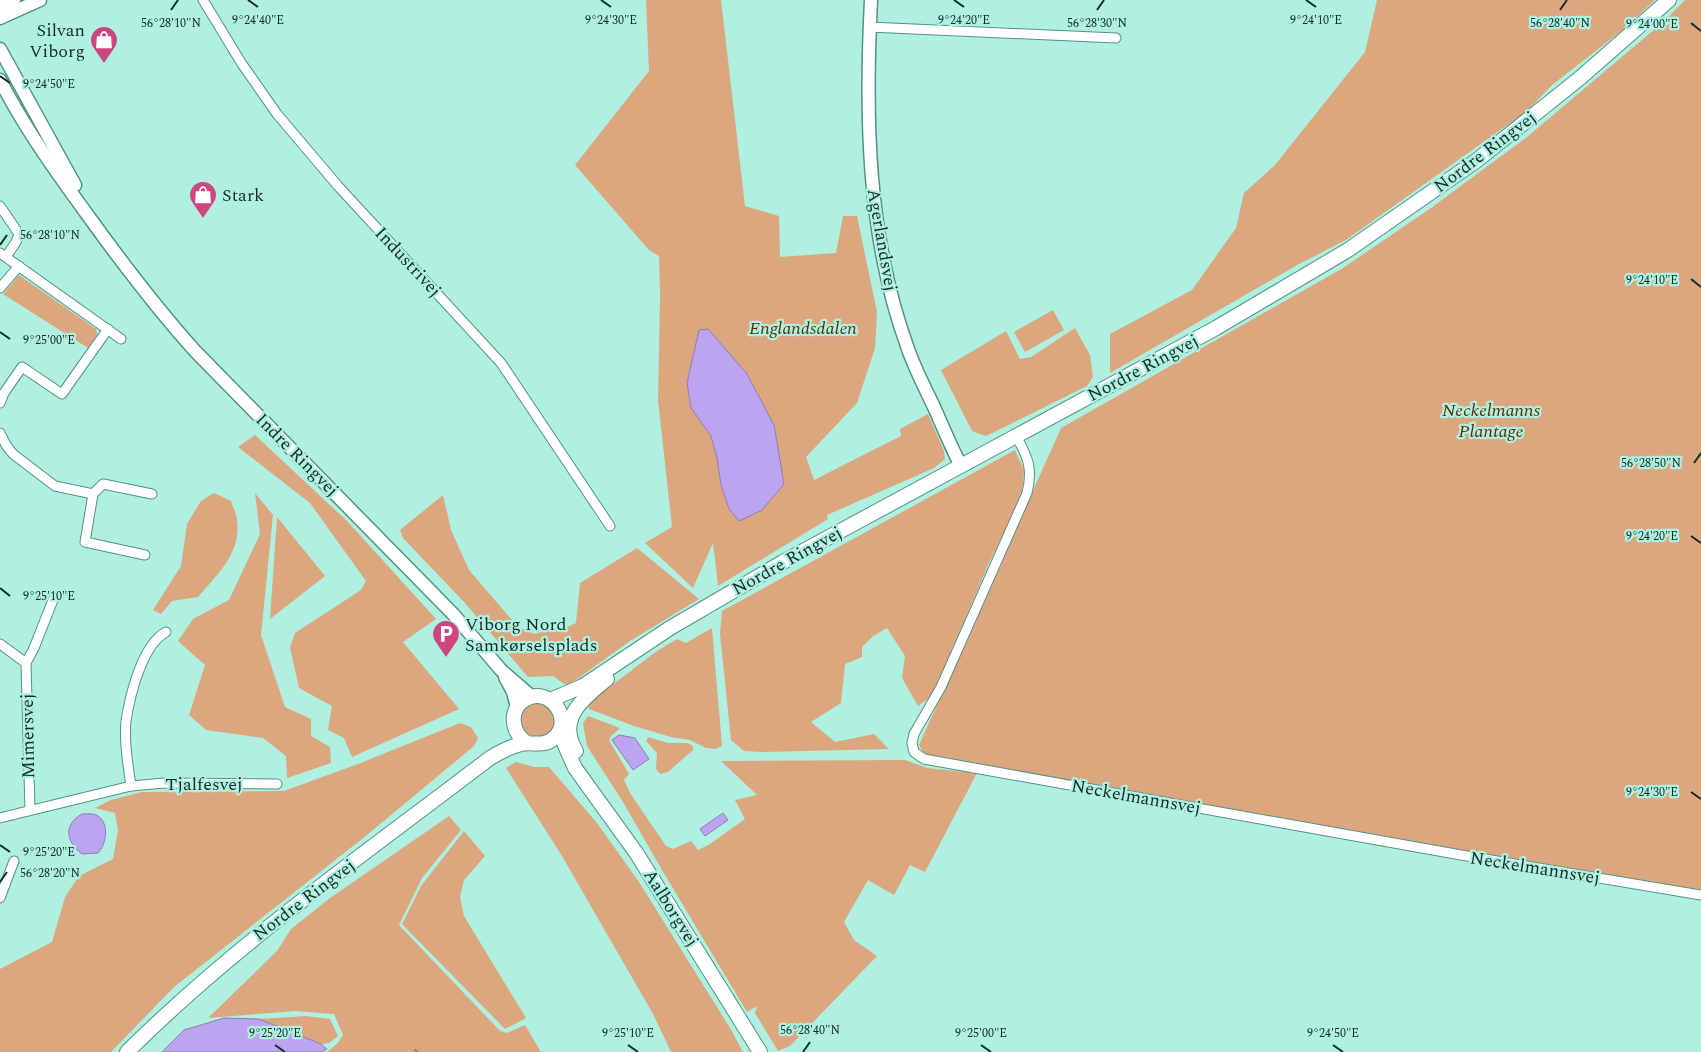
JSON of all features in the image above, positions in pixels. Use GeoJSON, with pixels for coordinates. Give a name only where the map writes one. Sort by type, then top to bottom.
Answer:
{"type":"FeatureCollection","features":[{"type":"Feature","properties":{"kind":"main road","name":"Nordre Ringvej"},"geometry":{"type":"LineString","coordinates":[[550,700],[583,686],[670,628],[783,562],[1216,328],[1348,250],[1498,144],[1580,78],[1669,0]]}},
{"type":"Feature","properties":{"kind":"main road"},"geometry":{"type":"LineString","coordinates":[[637,854],[606,798],[571,743],[569,730],[576,707],[670,628]]}},
{"type":"Feature","properties":{"kind":"main road","name":"Nordre Ringvej"},"geometry":{"type":"LineString","coordinates":[[561,714],[570,700],[583,686]]}},
{"type":"Feature","properties":{"kind":"main road"},"geometry":{"type":"LineString","coordinates":[[532,697],[545,697],[550,700],[561,714],[559,732],[555,738],[542,744],[527,743],[519,736],[514,726],[514,716],[517,707],[526,699],[532,697]]}},
{"type":"Feature","properties":{"kind":"main road","name":"Nordre Ringvej"},"geometry":{"type":"LineString","coordinates":[[490,758],[514,726]]}},
{"type":"Feature","properties":{"kind":"main road","name":"Aalborgvej"},"geometry":{"type":"LineString","coordinates":[[559,732],[575,768],[637,854],[760,1052]]}},
{"type":"Feature","properties":{"kind":"main road","name":"Nordre Ringvej"},"geometry":{"type":"LineString","coordinates":[[127,1052],[168,1011],[242,948],[490,758],[510,747],[527,743]]}},
{"type":"Feature","properties":{"kind":"main road","name":"Aalborgvej"},"geometry":{"type":"LineString","coordinates":[[542,744],[558,753],[575,768]]}},
{"type":"Feature","properties":{"kind":"street"},"geometry":{"type":"LineString","coordinates":[[0,6],[14,0]]}},
{"type":"Feature","properties":{"kind":"street"},"geometry":{"type":"LineString","coordinates":[[0,18],[40,0]]}},
{"type":"Feature","properties":{"kind":"street","name":"Industrivej"},"geometry":{"type":"LineString","coordinates":[[203,0],[242,64],[277,114],[338,186],[501,364],[610,526]]}},
{"type":"Feature","properties":{"kind":"street","name":"Agerlandsvej"},"geometry":{"type":"LineString","coordinates":[[871,0],[868,116],[870,171],[888,284],[908,349],[961,466]]}},
{"type":"Feature","properties":{"kind":"street"},"geometry":{"type":"LineString","coordinates":[[869,27],[1116,38]]}},
{"type":"Feature","properties":{"kind":"street","name":"Indre Ringvej"},"geometry":{"type":"LineString","coordinates":[[0,49],[101,234]]}},
{"type":"Feature","properties":{"kind":"street","name":"Indre Ringvej"},"geometry":{"type":"LineString","coordinates":[[0,80],[30,133],[101,234],[167,320],[190,346],[454,615],[501,670],[532,697]]}},
{"type":"Feature","properties":{"kind":"street"},"geometry":{"type":"LineString","coordinates":[[0,206],[18,234],[16,242],[3,255],[121,338]]}},
{"type":"Feature","properties":{"kind":"street"},"geometry":{"type":"LineString","coordinates":[[0,288],[19,266]]}},
{"type":"Feature","properties":{"kind":"street"},"geometry":{"type":"LineString","coordinates":[[0,403],[4,393],[22,367],[62,394],[108,329]]}},
{"type":"Feature","properties":{"kind":"street"},"geometry":{"type":"LineString","coordinates":[[0,433],[13,454],[55,486],[94,494]]}},
{"type":"Feature","properties":{"kind":"street","name":"Neckelmannsvej"},"geometry":{"type":"LineString","coordinates":[[1016,436],[1030,467],[1027,493],[941,687],[914,734],[912,743],[914,752],[924,759],[1461,855],[1701,895]]}},
{"type":"Feature","properties":{"kind":"street"},"geometry":{"type":"LineString","coordinates":[[146,555],[85,542],[94,494],[104,484],[152,494]]}},
{"type":"Feature","properties":{"kind":"street","name":"Mimersvej"},"geometry":{"type":"LineString","coordinates":[[30,810],[26,663],[54,600]]}},
{"type":"Feature","properties":{"kind":"street"},"geometry":{"type":"LineString","coordinates":[[131,786],[127,756],[126,722],[132,691],[142,662],[157,636],[166,632]]}},
{"type":"Feature","properties":{"kind":"street"},"geometry":{"type":"LineString","coordinates":[[0,644],[26,663]]}},
{"type":"Feature","properties":{"kind":"street","name":"Indre Ringvej"},"geometry":{"type":"LineString","coordinates":[[501,670],[513,692],[517,707]]}},
{"type":"Feature","properties":{"kind":"street","name":"Tjalfesvej"},"geometry":{"type":"LineString","coordinates":[[0,818],[131,786],[164,783],[277,784]]}},
{"type":"Feature","properties":{"kind":"street"},"geometry":{"type":"LineString","coordinates":[[0,898],[14,861]]}},
{"type":"Feature","properties":{"kind":"green space","name":"Englandsdalen"},"geometry":{"type":"Polygon","coordinates":[[[646,0],[721,0],[745,206],[779,216],[780,257],[836,253],[843,216],[857,216],[877,312],[875,348],[857,403],[806,457],[814,480],[901,436],[900,429],[928,414],[944,451],[945,459],[934,468],[827,515],[828,519],[718,586],[713,543],[693,588],[645,543],[672,527],[658,400],[659,256],[649,250],[575,165],[649,71],[646,0]],[[694,357],[687,383],[711,436],[721,485],[762,510],[784,484],[694,357]]]}},
{"type":"Feature","properties":{"kind":"green space"},"geometry":{"type":"Polygon","coordinates":[[[1377,0],[1655,0],[1624,29],[1552,85],[1527,111],[1346,240],[1299,264],[1110,373],[1110,334],[1192,290],[1236,228],[1244,193],[1275,165],[1365,52],[1377,0]]]}},
{"type":"Feature","properties":{"kind":"green space","name":"Neckelmanns Plantage"},"geometry":{"type":"Polygon","coordinates":[[[1685,0],[1701,0],[1701,898],[925,755],[919,745],[1061,428],[1343,268],[1431,208],[1527,137],[1662,23],[1685,0]]]}},
{"type":"Feature","properties":{"kind":"green space"},"geometry":{"type":"Polygon","coordinates":[[[19,275],[96,329],[97,335],[88,348],[3,294],[19,275]]]}},
{"type":"Feature","properties":{"kind":"green space"},"geometry":{"type":"Polygon","coordinates":[[[1053,310],[1064,330],[1025,352],[1014,332],[1053,310]]]}},
{"type":"Feature","properties":{"kind":"green space"},"geometry":{"type":"Polygon","coordinates":[[[1075,328],[1090,355],[1093,377],[1087,386],[986,436],[972,431],[941,370],[1006,331],[1020,359],[1031,357],[1075,328]]]}},
{"type":"Feature","properties":{"kind":"green space"},"geometry":{"type":"Polygon","coordinates":[[[255,435],[348,522],[436,619],[403,642],[459,709],[352,757],[344,738],[328,730],[332,706],[299,688],[290,648],[295,633],[361,590],[366,581],[310,503],[238,447],[255,435]]]}},
{"type":"Feature","properties":{"kind":"green space"},"geometry":{"type":"Polygon","coordinates":[[[1015,450],[1024,470],[1022,495],[989,563],[932,696],[918,706],[902,678],[905,656],[887,628],[873,636],[862,647],[862,657],[845,664],[841,703],[811,722],[835,742],[874,734],[889,749],[761,752],[744,751],[731,740],[720,634],[722,611],[1015,450]]]}},
{"type":"Feature","properties":{"kind":"green space"},"geometry":{"type":"Polygon","coordinates":[[[214,493],[231,501],[236,515],[238,532],[232,553],[220,571],[198,597],[172,601],[161,614],[153,610],[181,566],[187,524],[201,501],[214,493]]]}},
{"type":"Feature","properties":{"kind":"green space"},"geometry":{"type":"Polygon","coordinates":[[[255,493],[273,515],[261,635],[285,707],[311,719],[311,736],[330,747],[331,763],[287,778],[286,756],[263,738],[206,730],[189,715],[205,665],[178,641],[193,619],[229,600],[260,534],[255,493]]]}},
{"type":"Feature","properties":{"kind":"green space"},"geometry":{"type":"Polygon","coordinates":[[[443,495],[451,530],[469,570],[518,627],[535,634],[554,628],[563,629],[576,623],[580,583],[637,548],[699,599],[630,641],[569,685],[564,684],[553,676],[528,677],[465,603],[403,538],[400,530],[443,495]]]}},
{"type":"Feature","properties":{"kind":"green space"},"geometry":{"type":"Polygon","coordinates":[[[277,517],[325,576],[270,619],[277,517]]]}},
{"type":"Feature","properties":{"kind":"green space"},"geometry":{"type":"Polygon","coordinates":[[[712,628],[722,746],[715,749],[706,748],[690,740],[671,737],[634,726],[589,709],[589,705],[595,698],[657,651],[677,639],[686,643],[712,628]]]}},
{"type":"Feature","properties":{"kind":"green space"},"geometry":{"type":"Polygon","coordinates":[[[538,703],[545,704],[550,708],[554,713],[554,727],[550,732],[545,736],[538,737],[531,736],[526,732],[522,727],[521,720],[522,713],[526,708],[531,704],[538,703]]]}},
{"type":"Feature","properties":{"kind":"green space"},"geometry":{"type":"Polygon","coordinates":[[[588,716],[620,728],[609,740],[629,774],[624,780],[630,793],[666,846],[673,849],[691,841],[698,850],[710,844],[745,819],[735,800],[757,795],[721,761],[905,760],[927,768],[977,773],[925,872],[910,865],[894,895],[868,880],[844,922],[854,940],[877,956],[790,1046],[778,1051],[755,1013],[757,1006],[747,1012],[623,802],[587,746],[583,723],[588,716]]]}},
{"type":"Feature","properties":{"kind":"green space"},"geometry":{"type":"Polygon","coordinates":[[[460,723],[471,727],[478,738],[474,746],[367,835],[174,987],[111,1052],[0,1052],[0,969],[52,942],[65,897],[79,876],[113,859],[118,830],[115,813],[95,808],[111,800],[142,792],[284,791],[460,723]]]}},
{"type":"Feature","properties":{"kind":"green space"},"geometry":{"type":"Polygon","coordinates":[[[648,737],[668,743],[687,743],[693,746],[693,750],[668,772],[660,774],[656,769],[657,753],[646,741],[648,737]]]}},
{"type":"Feature","properties":{"kind":"green space"},"geometry":{"type":"Polygon","coordinates":[[[516,762],[534,767],[549,767],[597,823],[639,882],[743,1052],[671,1052],[653,1014],[562,856],[506,768],[516,762]]]}},
{"type":"Feature","properties":{"kind":"green space"},"geometry":{"type":"Polygon","coordinates":[[[449,816],[461,830],[422,878],[399,925],[500,1031],[507,1033],[525,1025],[541,1052],[327,1052],[337,1044],[343,1035],[334,1014],[295,1011],[208,1018],[277,951],[291,929],[330,898],[449,816]]]}},
{"type":"Feature","properties":{"kind":"green space"},"geometry":{"type":"Polygon","coordinates":[[[464,831],[485,856],[464,880],[460,897],[464,916],[526,1018],[505,1029],[402,924],[421,886],[464,831]]]}},
{"type":"Feature","properties":{"kind":"green space"},"geometry":{"type":"Polygon","coordinates":[[[306,1016],[330,1019],[338,1036],[329,1043],[321,1044],[259,1019],[306,1016]]]}},
{"type":"Feature","properties":{"kind":"shaded area"},"geometry":{"type":"Polygon","coordinates":[[[708,329],[747,374],[774,425],[784,484],[762,510],[739,521],[729,509],[721,485],[711,436],[691,408],[687,383],[699,330],[708,329]]]}},
{"type":"Feature","properties":{"kind":"shaded area"},"geometry":{"type":"Polygon","coordinates":[[[619,735],[635,738],[649,759],[633,770],[612,740],[619,735]]]}},
{"type":"Feature","properties":{"kind":"shaded area"},"geometry":{"type":"Polygon","coordinates":[[[723,813],[728,820],[705,836],[700,829],[723,813]]]}},
{"type":"Feature","properties":{"kind":"shaded area"},"geometry":{"type":"Polygon","coordinates":[[[82,814],[96,815],[104,824],[105,840],[98,853],[82,854],[70,839],[69,829],[71,823],[82,814]]]}},
{"type":"Feature","properties":{"kind":"shaded area"},"geometry":{"type":"Polygon","coordinates":[[[224,1018],[259,1019],[321,1044],[327,1049],[321,1052],[162,1052],[184,1030],[224,1018]]]}},
{"type":"Feature","properties":{"kind":"place","name":"Silvan Viborg"},"geometry":{"type":"Point","coordinates":[104,64]}},
{"type":"Feature","properties":{"kind":"place","name":"Stark"},"geometry":{"type":"Point","coordinates":[203,219]}},
{"type":"Feature","properties":{"kind":"place","name":"Viborg Nord Samkørselsplads"},"geometry":{"type":"Point","coordinates":[446,658]}}]}
